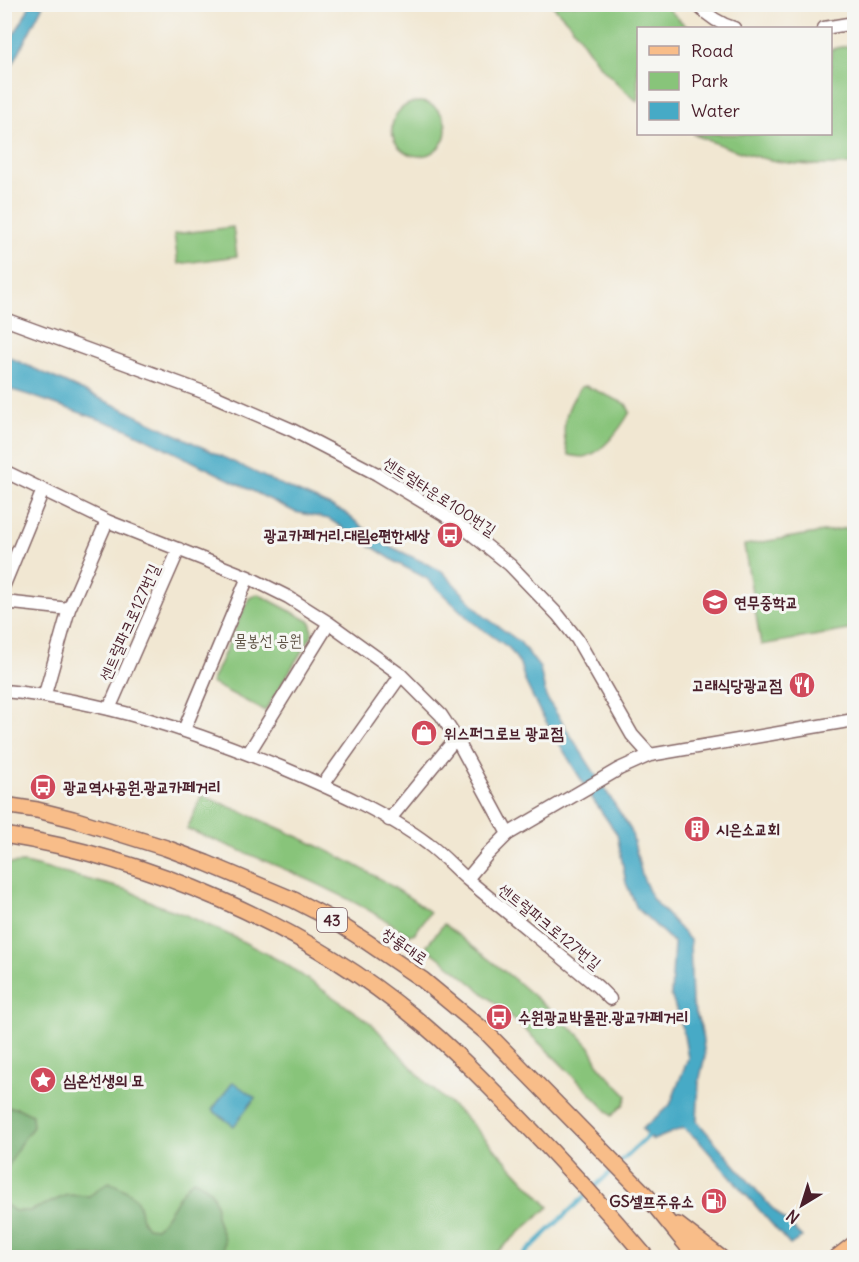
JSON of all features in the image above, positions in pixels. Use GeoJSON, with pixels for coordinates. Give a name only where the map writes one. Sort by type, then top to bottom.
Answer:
{"type":"FeatureCollection","features":[{"type":"Feature","properties":{"kind":"main road","name":"창룡대로"},"geometry":{"type":"LineString","coordinates":[[4,805],[74,819],[166,848],[242,877],[333,920],[423,980],[487,1033],[647,1197],[697,1257]]}},
{"type":"Feature","properties":{"kind":"main road","name":"43"},"geometry":{"type":"LineString","coordinates":[[4,835],[57,845],[141,870],[206,894],[299,938],[357,975],[414,1016],[483,1079],[571,1170],[647,1257]]}},
{"type":"Feature","properties":{"kind":"main road"},"geometry":{"type":"LineString","coordinates":[[658,1209],[721,1257]]}},
{"type":"Feature","properties":{"kind":"main road"},"geometry":{"type":"LineString","coordinates":[[826,1257],[845,1250]]}},
{"type":"Feature","properties":{"kind":"street"},"geometry":{"type":"LineString","coordinates":[[696,4],[705,13],[730,27]]}},
{"type":"Feature","properties":{"kind":"street"},"geometry":{"type":"LineString","coordinates":[[830,27],[855,23]]}},
{"type":"Feature","properties":{"kind":"street","name":"센트럴타운로100번길"},"geometry":{"type":"LineString","coordinates":[[4,319],[214,396],[292,430],[392,482],[458,523],[510,566],[558,615],[577,639],[632,735],[650,755]]}},
{"type":"Feature","properties":{"kind":"street","name":"센트럴파크로127번길"},"geometry":{"type":"LineString","coordinates":[[4,471],[107,521],[248,578],[288,597],[329,623],[401,675],[441,715],[508,834]]}},
{"type":"Feature","properties":{"kind":"street"},"geometry":{"type":"LineString","coordinates":[[4,585],[43,490]]}},
{"type":"Feature","properties":{"kind":"street"},"geometry":{"type":"LineString","coordinates":[[45,694],[69,609],[107,521]]}},
{"type":"Feature","properties":{"kind":"street","name":"센트럴파크로127번길"},"geometry":{"type":"LineString","coordinates":[[109,709],[179,549]]}},
{"type":"Feature","properties":{"kind":"street"},"geometry":{"type":"LineString","coordinates":[[184,729],[248,578]]}},
{"type":"Feature","properties":{"kind":"street"},"geometry":{"type":"LineString","coordinates":[[4,602],[69,609]]}},
{"type":"Feature","properties":{"kind":"street"},"geometry":{"type":"LineString","coordinates":[[248,754],[329,623]]}},
{"type":"Feature","properties":{"kind":"street"},"geometry":{"type":"LineString","coordinates":[[323,785],[401,675]]}},
{"type":"Feature","properties":{"kind":"street","name":"센트럴파크로127번길"},"geometry":{"type":"LineString","coordinates":[[4,691],[45,694],[184,729],[323,785],[389,820],[428,844],[610,999]]}},
{"type":"Feature","properties":{"kind":"street"},"geometry":{"type":"LineString","coordinates":[[467,879],[508,834],[612,773],[650,755],[855,720]]}},
{"type":"Feature","properties":{"kind":"street"},"geometry":{"type":"LineString","coordinates":[[389,820],[456,738]]}},
{"type":"Feature","properties":{"kind":"green space"},"geometry":{"type":"Polygon","coordinates":[[[552,5],[664,5],[687,27],[637,27],[637,101],[599,65],[571,25],[552,5]]]}},
{"type":"Feature","properties":{"kind":"green space"},"geometry":{"type":"Polygon","coordinates":[[[854,45],[854,164],[810,165],[772,160],[734,150],[696,135],[832,135],[832,49],[854,45]]]}},
{"type":"Feature","properties":{"kind":"green space"},"geometry":{"type":"Polygon","coordinates":[[[419,102],[429,104],[438,110],[444,119],[446,129],[444,139],[438,148],[429,154],[419,156],[409,154],[400,148],[394,139],[392,129],[394,119],[400,110],[409,104],[419,102]]]}},
{"type":"Feature","properties":{"kind":"green space"},"geometry":{"type":"Polygon","coordinates":[[[233,227],[237,256],[178,264],[174,234],[233,227]]]}},
{"type":"Feature","properties":{"kind":"green space"},"geometry":{"type":"Polygon","coordinates":[[[586,386],[626,404],[630,412],[617,432],[604,446],[590,455],[580,457],[569,455],[564,428],[565,419],[575,395],[581,387],[586,386]]]}},
{"type":"Feature","properties":{"kind":"green space"},"geometry":{"type":"Polygon","coordinates":[[[854,527],[854,629],[761,645],[744,545],[854,527]]]}},
{"type":"Feature","properties":{"kind":"green space","name":"물봉선 공원"},"geometry":{"type":"Polygon","coordinates":[[[258,594],[311,622],[312,635],[265,711],[211,683],[249,598],[258,594]]]}},
{"type":"Feature","properties":{"kind":"green space"},"geometry":{"type":"Polygon","coordinates":[[[202,795],[348,861],[430,912],[415,933],[409,935],[329,889],[187,829],[202,795]]]}},
{"type":"Feature","properties":{"kind":"green space"},"geometry":{"type":"Polygon","coordinates":[[[25,863],[128,890],[155,904],[186,915],[236,938],[284,963],[372,1024],[427,1084],[466,1118],[549,1207],[491,1257],[5,1257],[4,864],[25,863]]]}},
{"type":"Feature","properties":{"kind":"green space"},"geometry":{"type":"Polygon","coordinates":[[[444,924],[514,979],[590,1047],[600,1067],[627,1096],[624,1104],[612,1116],[524,1028],[428,949],[427,945],[444,924]]]}},
{"type":"Feature","properties":{"kind":"green space"},"geometry":{"type":"Polygon","coordinates":[[[5,1107],[18,1108],[32,1115],[33,1127],[20,1144],[5,1173],[5,1107]]]}},
{"type":"Feature","properties":{"kind":"green space"},"geometry":{"type":"Polygon","coordinates":[[[193,1180],[207,1188],[214,1198],[216,1216],[224,1239],[222,1257],[5,1257],[5,1204],[15,1211],[30,1211],[67,1195],[89,1196],[109,1182],[133,1196],[139,1204],[145,1225],[156,1228],[182,1191],[193,1180]]]}},
{"type":"Feature","properties":{"kind":"water"},"geometry":{"type":"Polygon","coordinates":[[[30,5],[43,5],[13,64],[5,73],[5,47],[30,5]]]}},
{"type":"Feature","properties":{"kind":"water"},"geometry":{"type":"Polygon","coordinates":[[[4,355],[344,512],[381,542],[442,571],[484,616],[520,642],[540,668],[546,697],[631,830],[642,875],[652,898],[690,940],[692,1003],[701,1027],[705,1056],[699,1082],[697,1121],[770,1206],[802,1237],[790,1245],[698,1140],[683,1128],[653,1140],[642,1129],[670,1105],[688,1058],[683,1030],[671,995],[674,943],[637,908],[626,883],[617,834],[594,801],[539,710],[525,681],[520,664],[509,648],[471,621],[426,578],[399,564],[329,519],[295,512],[127,429],[5,388],[4,355]]]}},
{"type":"Feature","properties":{"kind":"water"},"geometry":{"type":"Polygon","coordinates":[[[233,1082],[255,1098],[234,1126],[212,1110],[233,1082]]]}},
{"type":"Feature","properties":{"kind":"waterway"},"geometry":{"type":"LineString","coordinates":[[620,1162],[652,1132]]}},
{"type":"Feature","properties":{"kind":"waterway"},"geometry":{"type":"LineString","coordinates":[[592,1189],[615,1168]]}},
{"type":"Feature","properties":{"kind":"waterway"},"geometry":{"type":"LineString","coordinates":[[520,1258],[587,1194]]}},
{"type":"Feature","properties":{"kind":"place","name":"광교카페거리.대림e편한세상"},"geometry":{"type":"Point","coordinates":[450,535]}},
{"type":"Feature","properties":{"kind":"place","name":"연무중학교"},"geometry":{"type":"Point","coordinates":[715,602]}},
{"type":"Feature","properties":{"kind":"place","name":"고래식당광교점"},"geometry":{"type":"Point","coordinates":[802,685]}},
{"type":"Feature","properties":{"kind":"place","name":"위스퍼그로브 광교점"},"geometry":{"type":"Point","coordinates":[424,733]}},
{"type":"Feature","properties":{"kind":"place","name":"광교역사공원.광교카페거리"},"geometry":{"type":"Point","coordinates":[43,787]}},
{"type":"Feature","properties":{"kind":"place","name":"시은소교회"},"geometry":{"type":"Point","coordinates":[697,829]}},
{"type":"Feature","properties":{"kind":"place","name":"수원광교박물관.광교카페거리"},"geometry":{"type":"Point","coordinates":[499,1017]}},
{"type":"Feature","properties":{"kind":"place","name":"심온선생의 묘"},"geometry":{"type":"Point","coordinates":[43,1080]}},
{"type":"Feature","properties":{"kind":"place","name":"GS셀프주유소"},"geometry":{"type":"Point","coordinates":[714,1201]}}]}
